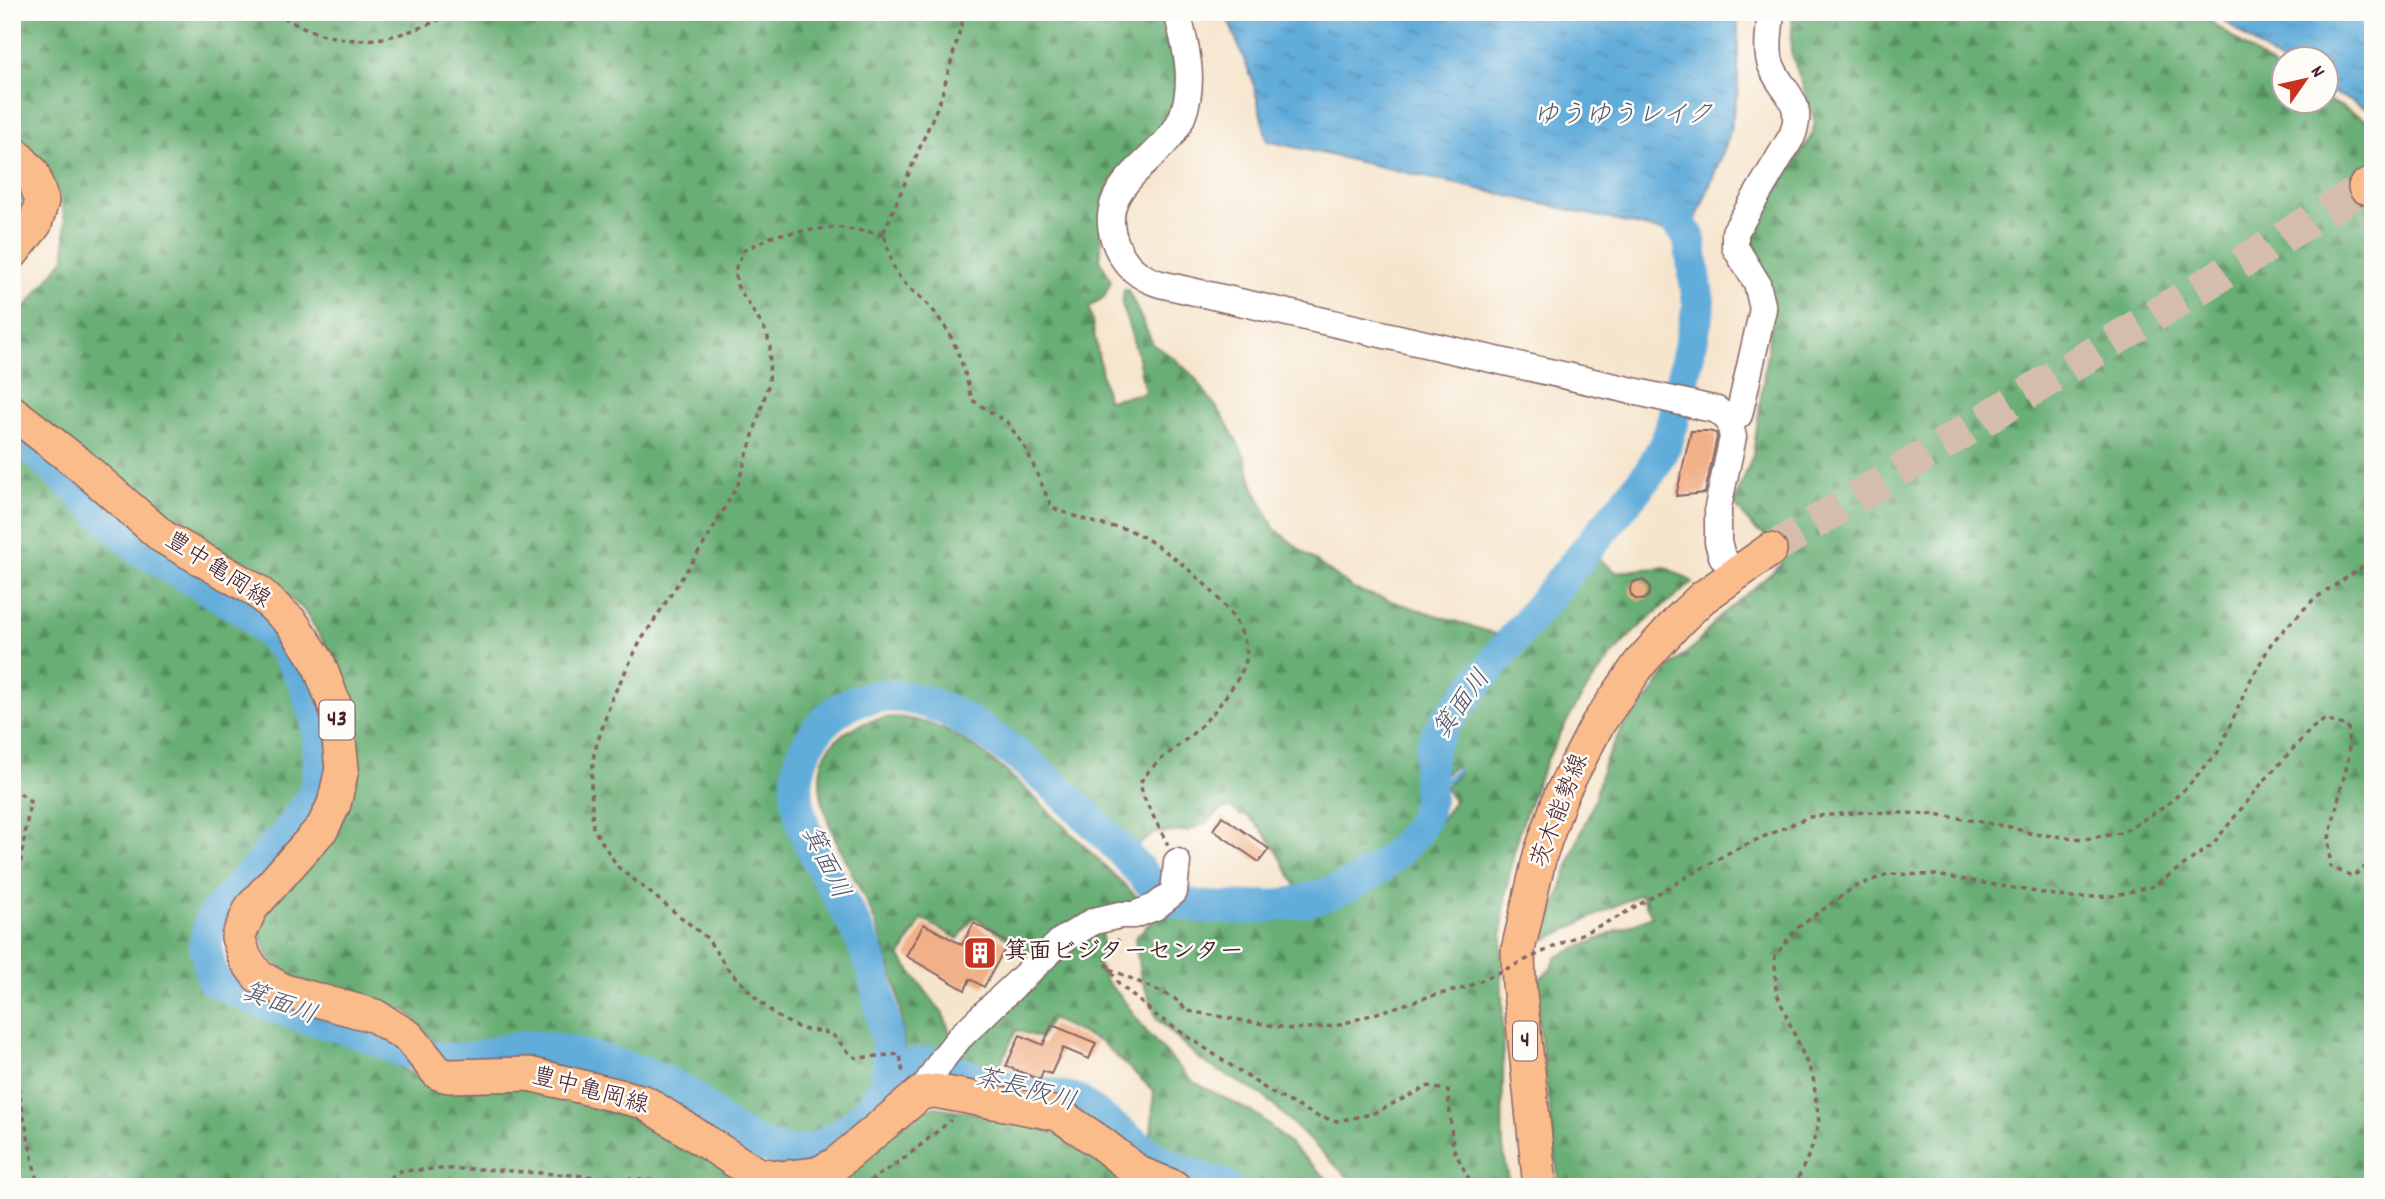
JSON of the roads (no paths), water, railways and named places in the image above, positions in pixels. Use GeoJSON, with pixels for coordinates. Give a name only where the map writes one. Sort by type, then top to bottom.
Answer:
{"type":"FeatureCollection","features":[{"type":"Feature","properties":{"kind":"main road"},"geometry":{"type":"LineString","coordinates":[[12,151],[32,172],[42,201],[35,224],[12,253]]}},
{"type":"Feature","properties":{"kind":"main road","name":"豊中亀岡線"},"geometry":{"type":"LineString","coordinates":[[12,412],[79,464],[163,537],[257,591],[292,623],[318,662],[336,709],[342,769],[334,804],[323,827],[251,908],[238,937],[245,958],[258,976],[284,991],[375,1016],[409,1037],[438,1073],[448,1076],[529,1074],[644,1102],[742,1166],[758,1174],[783,1178],[817,1174],[836,1164],[867,1141],[925,1074]]}},
{"type":"Feature","properties":{"kind":"main road","name":"茨木能勢線"},"geometry":{"type":"LineString","coordinates":[[1530,1186],[1518,950],[1540,855],[1562,795],[1597,725],[1640,663],[1680,619],[1731,577],[1770,550]]}},
{"type":"Feature","properties":{"kind":"main road"},"geometry":{"type":"LineString","coordinates":[[925,1074],[935,1091],[1058,1114],[1139,1173],[1174,1187]]}},
{"type":"Feature","properties":{"kind":"street"},"geometry":{"type":"LineString","coordinates":[[1177,12],[1189,67],[1188,93],[1183,115],[1167,141],[1126,180],[1112,211],[1115,243],[1126,263],[1137,274],[1160,284],[1717,411],[1730,422],[1733,437],[1717,507],[1718,542],[1731,577]]}},
{"type":"Feature","properties":{"kind":"street"},"geometry":{"type":"LineString","coordinates":[[1730,422],[1739,415],[1763,309],[1757,283],[1735,247],[1735,232],[1792,136],[1796,123],[1794,102],[1770,60],[1771,12]]}},
{"type":"Feature","properties":{"kind":"street"},"geometry":{"type":"LineString","coordinates":[[925,1074],[985,1012],[1069,935],[1094,921],[1134,915],[1164,899],[1177,862]]}},
{"type":"Feature","properties":{"kind":"water","name":"ゆうゆうレイク"},"geometry":{"type":"Polygon","coordinates":[[[1225,12],[1738,12],[1738,91],[1728,139],[1689,237],[1267,141],[1253,81],[1225,12]]]}},
{"type":"Feature","properties":{"kind":"water"},"geometry":{"type":"Polygon","coordinates":[[[2213,12],[2373,12],[2373,112],[2340,96],[2340,46],[2270,46],[2270,55],[2213,12]]]}},
{"type":"Feature","properties":{"kind":"waterway","name":"箕面川"},"geometry":{"type":"LineString","coordinates":[[12,437],[37,452],[139,548],[249,613],[284,648],[305,683],[317,721],[320,756],[316,793],[291,828],[211,920],[205,946],[213,980],[278,1008],[360,1033],[418,1055],[463,1059],[530,1047],[566,1052],[621,1066],[649,1075],[688,1094],[717,1120],[746,1138],[777,1150],[807,1151],[825,1144],[857,1122],[877,1100],[883,1089],[888,1067],[880,1001],[868,955],[819,861],[799,811],[797,786],[801,761],[814,735],[823,724],[846,705],[874,697],[911,698],[944,709],[972,724],[1030,765],[1107,836],[1157,889],[1175,901],[1201,907],[1227,908],[1284,905],[1330,893],[1373,872],[1410,839],[1425,815],[1432,747],[1446,721],[1650,472],[1667,441],[1699,306],[1689,237],[1661,203]]}},
{"type":"Feature","properties":{"kind":"waterway"},"geometry":{"type":"LineString","coordinates":[[1430,797],[1457,770]]}},
{"type":"Feature","properties":{"kind":"waterway","name":"茶長阪川"},"geometry":{"type":"LineString","coordinates":[[889,1073],[907,1065],[933,1063],[983,1081],[1076,1100],[1169,1166],[1226,1187]]}},
{"type":"Feature","properties":{"kind":"tunnel"},"geometry":{"type":"LineString","coordinates":[[1770,550],[2365,187]]}},
{"type":"Feature","properties":{"kind":"place","name":"箕面ビジターセンター"},"geometry":{"type":"Point","coordinates":[980,953]}}]}
